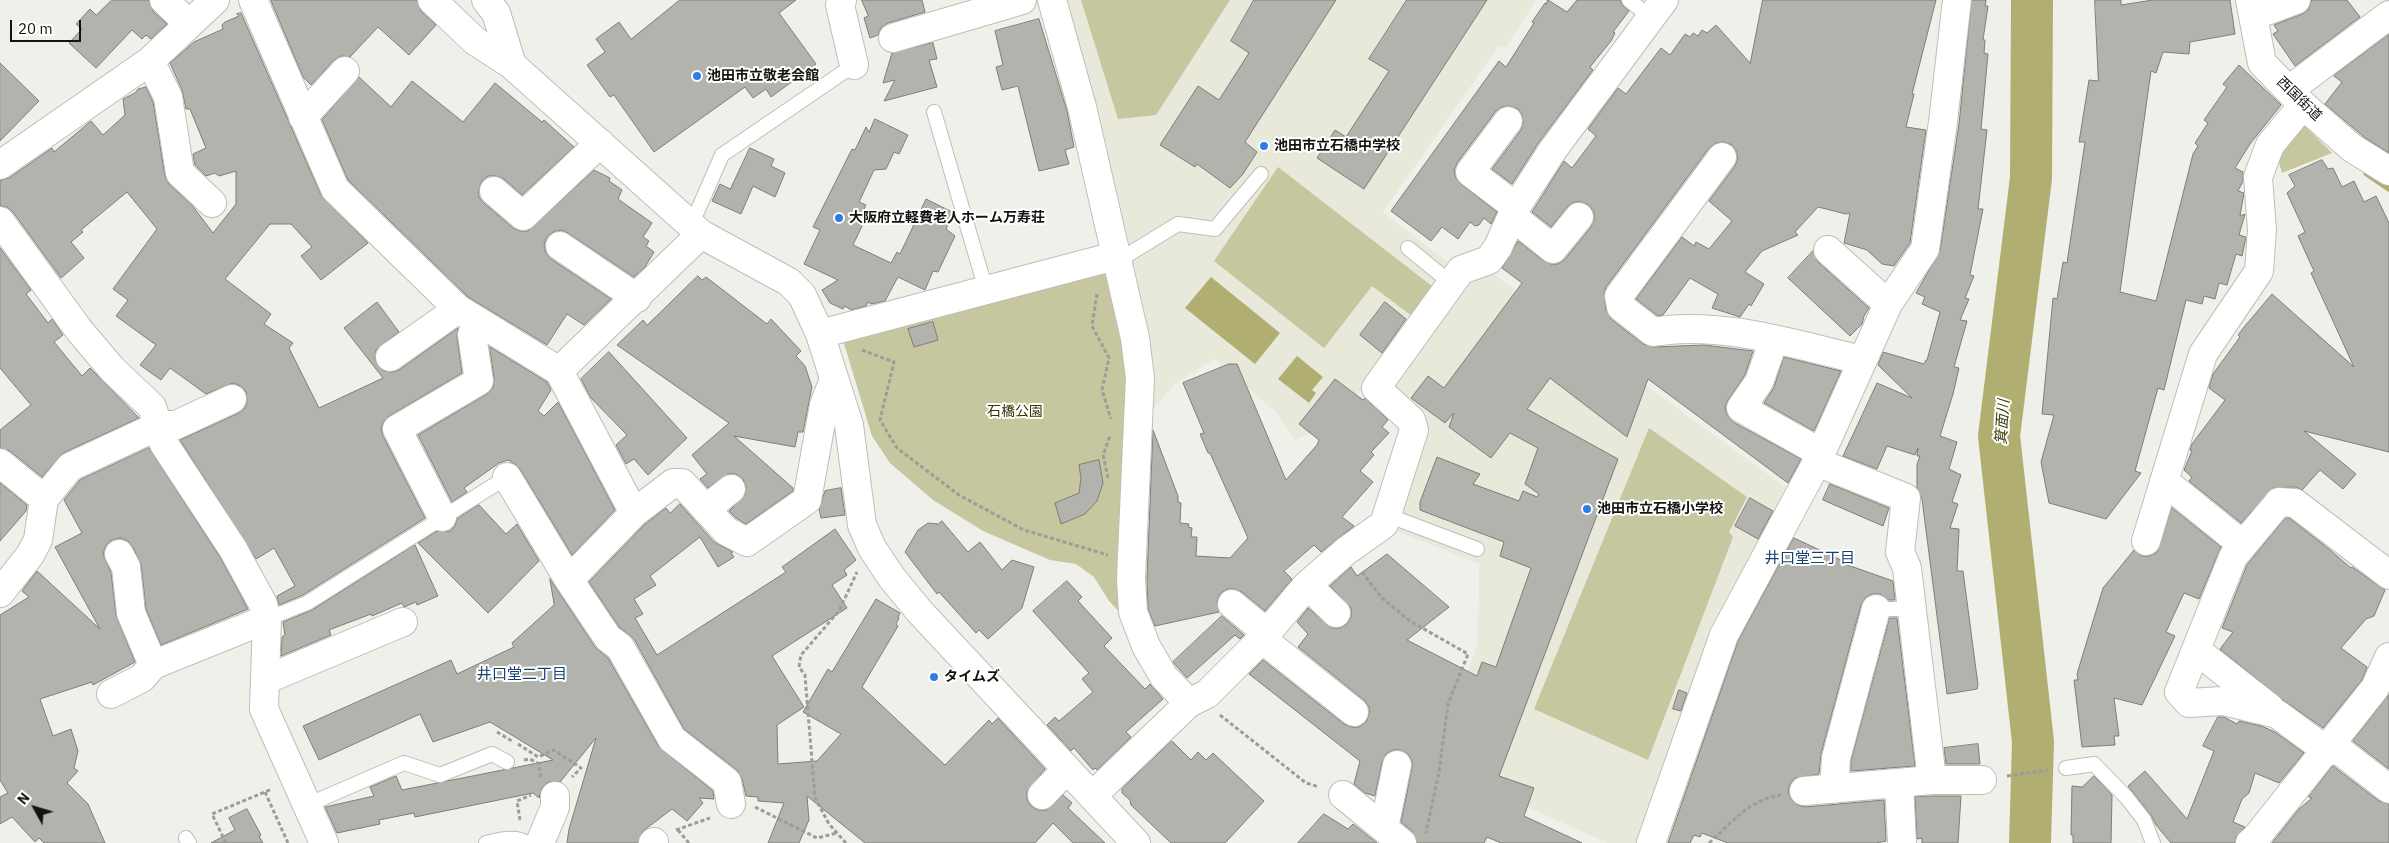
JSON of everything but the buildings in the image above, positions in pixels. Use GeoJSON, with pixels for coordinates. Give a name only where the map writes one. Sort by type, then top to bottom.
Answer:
{"type":"FeatureCollection","features":[{"type":"Feature","properties":{"kind":"street"},"geometry":{"type":"LineString","coordinates":[[164,0],[189,24]]}},
{"type":"Feature","properties":{"kind":"street"},"geometry":{"type":"LineString","coordinates":[[0,165],[150,61],[215,0]]}},
{"type":"Feature","properties":{"kind":"street"},"geometry":{"type":"LineString","coordinates":[[253,0],[335,190],[468,315],[559,371],[634,513]]}},
{"type":"Feature","properties":{"kind":"street"},"geometry":{"type":"LineString","coordinates":[[432,0],[475,41],[512,65],[600,144],[699,223],[789,282],[802,296],[820,334],[849,425],[862,525],[872,548],[892,578],[920,612],[1136,843]]}},
{"type":"Feature","properties":{"kind":"street"},"geometry":{"type":"LineString","coordinates":[[486,0],[496,13],[512,65]]}},
{"type":"Feature","properties":{"kind":"street"},"geometry":{"type":"LineString","coordinates":[[842,0],[840,5],[854,64]]}},
{"type":"Feature","properties":{"kind":"street"},"geometry":{"type":"LineString","coordinates":[[893,38],[974,6],[1022,0]]}},
{"type":"Feature","properties":{"kind":"street"},"geometry":{"type":"LineString","coordinates":[[1052,0],[1082,107],[1110,259],[1135,338],[1140,378],[1131,578],[1133,612],[1146,646],[1164,676],[1192,702]]}},
{"type":"Feature","properties":{"kind":"street"},"geometry":{"type":"LineString","coordinates":[[1651,843],[1724,636],[1819,457],[1888,304],[1925,249],[1943,122],[1957,0]]}},
{"type":"Feature","properties":{"kind":"street"},"geometry":{"type":"LineString","coordinates":[[2251,8],[2296,0]]}},
{"type":"Feature","properties":{"kind":"street","name":"西国街道"},"geometry":{"type":"LineString","coordinates":[[2251,8],[2262,63],[2296,98],[2352,148],[2389,171]]}},
{"type":"Feature","properties":{"kind":"street"},"geometry":{"type":"LineString","coordinates":[[1092,796],[1192,702],[1207,694],[1264,636],[1307,585],[1346,551],[1384,524],[1414,430],[1411,420],[1376,388],[1461,270],[1489,260],[1498,247],[1514,211],[1552,151],[1657,9]]}},
{"type":"Feature","properties":{"kind":"street"},"geometry":{"type":"LineString","coordinates":[[2146,541],[2203,354],[2259,271],[2262,230],[2258,176],[2270,145],[2296,98],[2381,13]]}},
{"type":"Feature","properties":{"kind":"street"},"geometry":{"type":"LineString","coordinates":[[150,61],[168,97],[180,173],[212,203]]}},
{"type":"Feature","properties":{"kind":"street"},"geometry":{"type":"LineString","coordinates":[[303,117],[345,71]]}},
{"type":"Feature","properties":{"kind":"street"},"geometry":{"type":"LineString","coordinates":[[1508,121],[1470,172],[1553,249],[1579,217]]}},
{"type":"Feature","properties":{"kind":"street"},"geometry":{"type":"LineString","coordinates":[[494,190],[523,216],[600,144]]}},
{"type":"Feature","properties":{"kind":"street"},"geometry":{"type":"LineString","coordinates":[[1722,157],[1619,296],[1621,307],[1653,332],[1705,328],[1774,340],[1862,360]]}},
{"type":"Feature","properties":{"kind":"street"},"geometry":{"type":"LineString","coordinates":[[0,221],[79,330],[112,369],[152,407],[160,425],[164,444],[233,550],[263,604],[267,619],[264,709],[324,843]]}},
{"type":"Feature","properties":{"kind":"street"},"geometry":{"type":"LineString","coordinates":[[559,371],[637,298],[699,223]]}},
{"type":"Feature","properties":{"kind":"street"},"geometry":{"type":"LineString","coordinates":[[560,246],[637,298]]}},
{"type":"Feature","properties":{"kind":"street"},"geometry":{"type":"LineString","coordinates":[[1828,250],[1888,304]]}},
{"type":"Feature","properties":{"kind":"street"},"geometry":{"type":"LineString","coordinates":[[820,334],[1110,259]]}},
{"type":"Feature","properties":{"kind":"street"},"geometry":{"type":"LineString","coordinates":[[390,357],[468,315]]}},
{"type":"Feature","properties":{"kind":"street"},"geometry":{"type":"LineString","coordinates":[[442,517],[397,430],[479,381],[468,315]]}},
{"type":"Feature","properties":{"kind":"street"},"geometry":{"type":"LineString","coordinates":[[1774,340],[1758,382],[1741,408],[1819,457],[1906,498],[1900,552],[1907,568],[1932,780]]}},
{"type":"Feature","properties":{"kind":"street"},"geometry":{"type":"LineString","coordinates":[[569,580],[634,513],[673,483],[682,483],[726,531],[747,542],[807,500],[824,406],[834,379]]}},
{"type":"Feature","properties":{"kind":"street"},"geometry":{"type":"LineString","coordinates":[[0,593],[30,555],[38,540],[44,499],[70,468],[160,425],[176,425],[232,399]]}},
{"type":"Feature","properties":{"kind":"street"},"geometry":{"type":"LineString","coordinates":[[0,463],[44,499]]}},
{"type":"Feature","properties":{"kind":"street"},"geometry":{"type":"LineString","coordinates":[[507,477],[569,580],[608,638],[620,647],[672,739],[727,782],[736,812]]}},
{"type":"Feature","properties":{"kind":"street"},"geometry":{"type":"LineString","coordinates":[[2164,482],[2243,545]]}},
{"type":"Feature","properties":{"kind":"street"},"geometry":{"type":"LineString","coordinates":[[706,509],[731,489]]}},
{"type":"Feature","properties":{"kind":"street"},"geometry":{"type":"LineString","coordinates":[[2276,714],[2224,701],[2189,703],[2179,692],[2233,557],[2279,502],[2296,503],[2389,575]]}},
{"type":"Feature","properties":{"kind":"street"},"geometry":{"type":"LineString","coordinates":[[118,565],[131,613],[153,666]]}},
{"type":"Feature","properties":{"kind":"street"},"geometry":{"type":"LineString","coordinates":[[1307,585],[1336,613]]}},
{"type":"Feature","properties":{"kind":"street"},"geometry":{"type":"LineString","coordinates":[[1232,604],[1264,636],[1354,712]]}},
{"type":"Feature","properties":{"kind":"street"},"geometry":{"type":"LineString","coordinates":[[1834,789],[1836,758],[1876,609]]}},
{"type":"Feature","properties":{"kind":"street"},"geometry":{"type":"LineString","coordinates":[[111,694],[142,678],[153,666],[267,619]]}},
{"type":"Feature","properties":{"kind":"street"},"geometry":{"type":"LineString","coordinates":[[265,680],[364,628],[403,622]]}},
{"type":"Feature","properties":{"kind":"street"},"geometry":{"type":"LineString","coordinates":[[2196,650],[2276,714],[2326,750],[2340,751],[2389,789]]}},
{"type":"Feature","properties":{"kind":"street"},"geometry":{"type":"LineString","coordinates":[[2254,842],[2375,688],[2389,657]]}},
{"type":"Feature","properties":{"kind":"street"},"geometry":{"type":"LineString","coordinates":[[1397,765],[1404,835]]}},
{"type":"Feature","properties":{"kind":"street"},"geometry":{"type":"LineString","coordinates":[[1042,795],[1066,770]]}},
{"type":"Feature","properties":{"kind":"street"},"geometry":{"type":"LineString","coordinates":[[1804,791],[1932,780],[1982,780]]}},
{"type":"Feature","properties":{"kind":"street"},"geometry":{"type":"LineString","coordinates":[[1899,783],[1902,843]]}},
{"type":"Feature","properties":{"kind":"street"},"geometry":{"type":"LineString","coordinates":[[530,842],[555,807],[544,791]]}},
{"type":"Feature","properties":{"kind":"street"},"geometry":{"type":"LineString","coordinates":[[1344,795],[1404,835]]}},
{"type":"Feature","properties":{"kind":"lane"},"geometry":{"type":"LineString","coordinates":[[1629,0],[1657,9]]}},
{"type":"Feature","properties":{"kind":"lane"},"geometry":{"type":"LineString","coordinates":[[699,223],[722,155],[854,64]]}},
{"type":"Feature","properties":{"kind":"lane"},"geometry":{"type":"LineString","coordinates":[[934,112],[986,290]]}},
{"type":"Feature","properties":{"kind":"lane"},"geometry":{"type":"LineString","coordinates":[[1110,259],[1178,224],[1215,230],[1261,174]]}},
{"type":"Feature","properties":{"kind":"lane"},"geometry":{"type":"LineString","coordinates":[[1408,248],[1452,284]]}},
{"type":"Feature","properties":{"kind":"lane"},"geometry":{"type":"LineString","coordinates":[[267,619],[307,603],[507,477]]}},
{"type":"Feature","properties":{"kind":"lane"},"geometry":{"type":"LineString","coordinates":[[1387,515],[1477,549]]}},
{"type":"Feature","properties":{"kind":"lane"},"geometry":{"type":"LineString","coordinates":[[1876,609],[1912,609]]}},
{"type":"Feature","properties":{"kind":"lane"},"geometry":{"type":"LineString","coordinates":[[307,805],[404,763],[440,775],[492,754],[508,762]]}},
{"type":"Feature","properties":{"kind":"lane"},"geometry":{"type":"LineString","coordinates":[[2066,768],[2094,764],[2127,798],[2144,820],[2152,843]]}},
{"type":"Feature","properties":{"kind":"lane"},"geometry":{"type":"LineString","coordinates":[[486,843],[506,839],[530,842]]}},
{"type":"Feature","properties":{"kind":"path"},"geometry":{"type":"LineString","coordinates":[[1110,259],[1103,269],[1092,326],[1109,358],[1102,390],[1114,426]]}},
{"type":"Feature","properties":{"kind":"path"},"geometry":{"type":"LineString","coordinates":[[854,325],[863,351],[894,362],[880,420],[898,448],[959,494],[1024,530],[1111,556],[1110,548]]}},
{"type":"Feature","properties":{"kind":"path"},"geometry":{"type":"LineString","coordinates":[[1109,484],[1103,455],[1111,433]]}},
{"type":"Feature","properties":{"kind":"path"},"geometry":{"type":"LineString","coordinates":[[846,843],[829,824],[815,798],[805,675],[799,667],[801,655],[839,611],[850,584],[872,548]]}},
{"type":"Feature","properties":{"kind":"path"},"geometry":{"type":"LineString","coordinates":[[1346,551],[1382,598],[1410,621],[1468,654],[1448,704],[1439,772],[1404,835]]}},
{"type":"Feature","properties":{"kind":"path"},"geometry":{"type":"LineString","coordinates":[[1192,702],[1207,704],[1306,783],[1344,795]]}},
{"type":"Feature","properties":{"kind":"path"},"geometry":{"type":"LineString","coordinates":[[497,732],[538,757],[554,750],[581,768],[544,791],[517,801],[530,842]]}},
{"type":"Feature","properties":{"kind":"path"},"geometry":{"type":"LineString","coordinates":[[508,762],[530,759],[539,764],[544,791]]}},
{"type":"Feature","properties":{"kind":"path"},"geometry":{"type":"LineString","coordinates":[[1982,780],[2066,768]]}},
{"type":"Feature","properties":{"kind":"path"},"geometry":{"type":"LineString","coordinates":[[226,843],[212,814],[295,778]]}},
{"type":"Feature","properties":{"kind":"path"},"geometry":{"type":"LineString","coordinates":[[1709,843],[1744,809],[1765,798],[1804,791]]}},
{"type":"Feature","properties":{"kind":"path"},"geometry":{"type":"LineString","coordinates":[[265,792],[288,843]]}},
{"type":"Feature","properties":{"kind":"path"},"geometry":{"type":"LineString","coordinates":[[689,843],[678,830],[736,812],[739,798],[777,820],[817,838],[836,833]]}},
{"type":"Feature","properties":{"kind":"path"},"geometry":{"type":"LineString","coordinates":[[816,843],[817,838]]}},
{"type":"Feature","properties":{"kind":"shaded area","name":"池田市立石橋小学校"},"geometry":{"type":"Polygon","coordinates":[[[1060,0],[1536,0],[1507,46],[1498,47],[1383,212],[1455,268],[1473,273],[1488,270],[1789,490],[1712,632],[1636,843],[1608,843],[1446,771],[1459,696],[1478,642],[1479,564],[1390,528],[1423,426],[1363,388],[1326,426],[1295,440],[1277,413],[1214,359],[1175,384],[1152,410],[1060,0]]]}},
{"type":"Feature","properties":{"kind":"shaded area"},"geometry":{"type":"Polygon","coordinates":[[[1211,277],[1280,333],[1255,364],[1185,308],[1211,277]]]}},
{"type":"Feature","properties":{"kind":"shaded area"},"geometry":{"type":"Polygon","coordinates":[[[1297,356],[1323,377],[1312,390],[1316,393],[1309,403],[1278,379],[1297,356]]]}},
{"type":"Feature","properties":{"kind":"green space"},"geometry":{"type":"Polygon","coordinates":[[[1081,0],[1230,0],[1156,115],[1118,119],[1081,0]]]}},
{"type":"Feature","properties":{"kind":"green space"},"geometry":{"type":"Polygon","coordinates":[[[2303,124],[2332,153],[2282,173],[2278,159],[2303,124]]]}},
{"type":"Feature","properties":{"kind":"green space"},"geometry":{"type":"Polygon","coordinates":[[[1278,167],[1437,290],[1416,319],[1372,286],[1324,348],[1214,261],[1278,167]]]}},
{"type":"Feature","properties":{"kind":"green space","name":"石橋公園"},"geometry":{"type":"Polygon","coordinates":[[[1094,268],[1113,274],[1135,380],[1124,617],[1109,601],[1094,577],[1076,564],[1050,560],[983,531],[933,500],[890,463],[872,436],[842,337],[1094,268]]]}},
{"type":"Feature","properties":{"kind":"green space"},"geometry":{"type":"Polygon","coordinates":[[[1649,428],[1747,497],[1729,532],[1733,537],[1648,760],[1534,709],[1649,428]]]}},
{"type":"Feature","properties":{"kind":"waterway","name":"箕面川"},"geometry":{"type":"LineString","coordinates":[[2030,843],[2033,742],[1999,436],[2031,178],[2032,0]]}},
{"type":"Feature","properties":{"kind":"waterway"},"geometry":{"type":"LineString","coordinates":[[2367,173],[2389,188]]}},
{"type":"Feature","properties":{"kind":"place","name":"池田市立敬老会館"},"geometry":{"type":"Point","coordinates":[697,76]}},
{"type":"Feature","properties":{"kind":"place","name":"池田市立石橋中学校"},"geometry":{"type":"Point","coordinates":[1264,146]}},
{"type":"Feature","properties":{"kind":"place","name":"大阪府立軽費老人ホーム万寿荘"},"geometry":{"type":"Point","coordinates":[839,218]}},
{"type":"Feature","properties":{"kind":"place","name":"池田市立石橋小学校"},"geometry":{"type":"Point","coordinates":[1587,509]}},
{"type":"Feature","properties":{"kind":"place","name":"タイムズ"},"geometry":{"type":"Point","coordinates":[934,677]}},
{"type":"Feature","properties":{"kind":"district","name":"井口堂三丁目"},"geometry":{"type":"Point","coordinates":[1810,559]}},
{"type":"Feature","properties":{"kind":"district","name":"井口堂二丁目"},"geometry":{"type":"Point","coordinates":[522,675]}}]}
